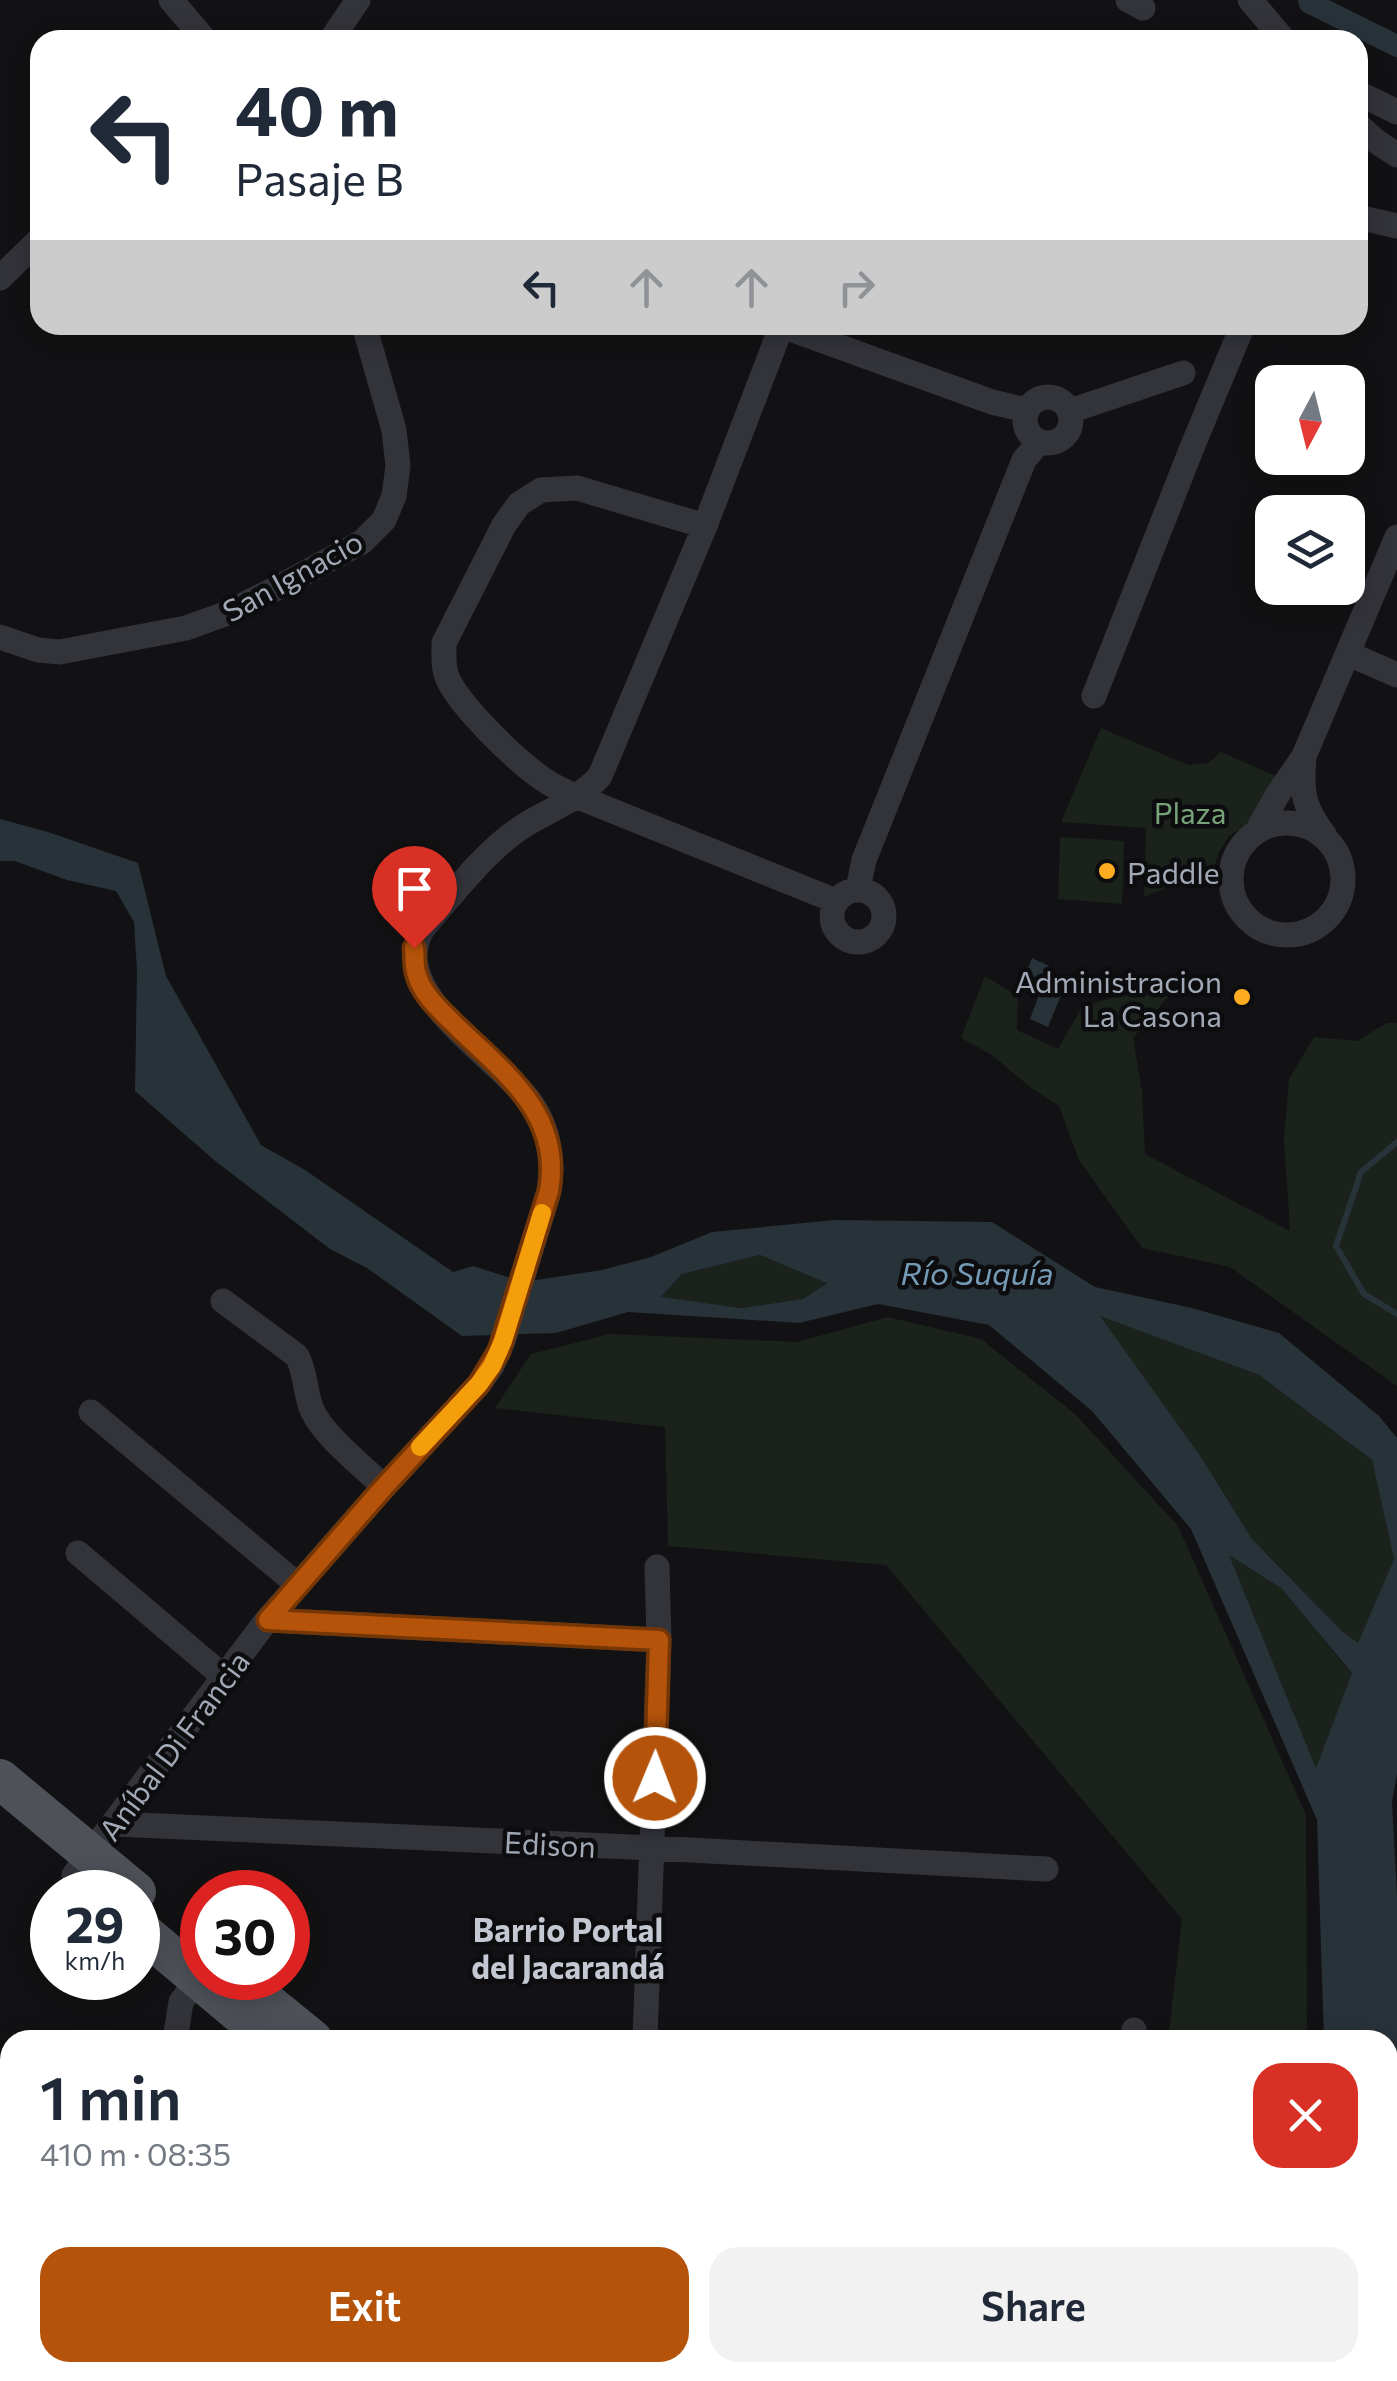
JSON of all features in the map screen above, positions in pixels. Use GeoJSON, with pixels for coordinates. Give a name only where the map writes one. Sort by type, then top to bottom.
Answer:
{"type":"FeatureCollection","features":[{"type":"Feature","properties":{"kind":"main road"},"geometry":{"type":"LineString","coordinates":[[0,1779],[94,1861]]}},
{"type":"Feature","properties":{"kind":"main road"},"geometry":{"type":"LineString","coordinates":[[0,1814],[94,1861]]}},
{"type":"Feature","properties":{"kind":"main road"},"geometry":{"type":"LineString","coordinates":[[160,1917],[180,1938]]}},
{"type":"Feature","properties":{"kind":"main road"},"geometry":{"type":"LineString","coordinates":[[236,2000],[262,2030]]}},
{"type":"Feature","properties":{"kind":"main road"},"geometry":{"type":"LineString","coordinates":[[254,2000],[298,2030]]}},
{"type":"Feature","properties":{"kind":"street"},"geometry":{"type":"LineString","coordinates":[[171,0],[196,30]]}},
{"type":"Feature","properties":{"kind":"street"},"geometry":{"type":"LineString","coordinates":[[338,30],[358,0]]}},
{"type":"Feature","properties":{"kind":"street"},"geometry":{"type":"LineString","coordinates":[[1250,0],[1276,30]]}},
{"type":"Feature","properties":{"kind":"street"},"geometry":{"type":"LineString","coordinates":[[1368,99],[1397,112]]}},
{"type":"Feature","properties":{"kind":"street"},"geometry":{"type":"LineString","coordinates":[[1368,134],[1397,154]]}},
{"type":"Feature","properties":{"kind":"street"},"geometry":{"type":"LineString","coordinates":[[1368,219],[1397,226]]}},
{"type":"Feature","properties":{"kind":"street"},"geometry":{"type":"LineString","coordinates":[[0,278],[30,249]]}},
{"type":"Feature","properties":{"kind":"street","name":"San Ignacio"},"geometry":{"type":"LineString","coordinates":[[0,637],[38,650],[60,652],[186,628],[225,614],[362,542],[384,520],[394,496],[398,466],[394,430],[367,335]]}},
{"type":"Feature","properties":{"kind":"street"},"geometry":{"type":"LineString","coordinates":[[578,797],[600,776],[706,526],[779,335]]}},
{"type":"Feature","properties":{"kind":"street"},"geometry":{"type":"LineString","coordinates":[[807,335],[992,402],[1026,410]]}},
{"type":"Feature","properties":{"kind":"street"},"geometry":{"type":"LineString","coordinates":[[1094,696],[1239,335]]}},
{"type":"Feature","properties":{"kind":"street"},"geometry":{"type":"LineString","coordinates":[[1070,412],[1183,373]]}},
{"type":"Feature","properties":{"kind":"street"},"geometry":{"type":"LineString","coordinates":[[1037,399],[1060,400],[1070,412],[1070,427],[1062,440],[1046,444],[1027,432],[1026,410],[1037,399]]}},
{"type":"Feature","properties":{"kind":"street"},"geometry":{"type":"LineString","coordinates":[[706,526],[577,488],[541,490],[518,504],[504,525],[444,643],[446,677],[454,692],[526,766],[547,782],[578,797],[848,895],[1024,460],[1039,442]]}},
{"type":"Feature","properties":{"kind":"street"},"geometry":{"type":"LineString","coordinates":[[1258,831],[1304,756],[1397,536]]}},
{"type":"Feature","properties":{"kind":"street"},"geometry":{"type":"LineString","coordinates":[[1349,654],[1397,675]]}},
{"type":"Feature","properties":{"kind":"street"},"geometry":{"type":"LineString","coordinates":[[1304,756],[1304,801],[1339,856],[1342,892],[1335,909],[1306,932],[1270,933],[1240,912],[1232,895],[1230,877],[1234,859],[1258,831],[1275,824],[1294,824],[1313,829],[1328,840]]}},
{"type":"Feature","properties":{"kind":"street","name":"Aníbal Di Francia"},"geometry":{"type":"LineString","coordinates":[[94,1861],[223,1676],[298,1585],[479,1384],[496,1358],[549,1191],[553,1170],[550,1146],[534,1107],[520,1089],[425,992],[416,972],[414,948],[421,930],[462,882],[505,841],[527,824],[578,797]]}},
{"type":"Feature","properties":{"kind":"street"},"geometry":{"type":"LineString","coordinates":[[223,1300],[298,1356],[311,1408],[319,1421],[384,1487]]}},
{"type":"Feature","properties":{"kind":"street"},"geometry":{"type":"LineString","coordinates":[[91,1412],[298,1585]]}},
{"type":"Feature","properties":{"kind":"street"},"geometry":{"type":"LineString","coordinates":[[78,1553],[223,1676]]}},
{"type":"Feature","properties":{"kind":"street"},"geometry":{"type":"LineString","coordinates":[[646,2030],[659,1640],[657,1567]]}},
{"type":"Feature","properties":{"kind":"street"},"geometry":{"type":"LineString","coordinates":[[268,1620],[659,1640]]}},
{"type":"Feature","properties":{"kind":"street","name":"Edison"},"geometry":{"type":"LineString","coordinates":[[94,1861],[654,1848],[1046,1869]]}},
{"type":"Feature","properties":{"kind":"street"},"geometry":{"type":"LineString","coordinates":[[176,2030],[183,2000]]}},
{"type":"Feature","properties":{"kind":"green space","name":"Plaza"},"geometry":{"type":"Polygon","coordinates":[[[1101,728],[1188,765],[1208,763],[1221,752],[1276,776],[1245,826],[1229,836],[1219,852],[1213,883],[1178,885],[1144,897],[1146,828],[1061,822],[1101,728]]]}},
{"type":"Feature","properties":{"kind":"green space"},"geometry":{"type":"Polygon","coordinates":[[[1060,837],[1124,841],[1122,904],[1058,899],[1060,837]]]}},
{"type":"Feature","properties":{"kind":"green space"},"geometry":{"type":"Polygon","coordinates":[[[985,976],[1018,996],[1017,1030],[1058,1049],[1082,1007],[1127,993],[1170,994],[1133,1038],[1142,1091],[1145,1154],[1290,1231],[1284,1139],[1289,1079],[1314,1037],[1357,1041],[1387,1023],[1397,1023],[1397,1386],[1230,1267],[1142,1248],[1079,1160],[1059,1106],[992,1055],[961,1038],[985,976]]]}},
{"type":"Feature","properties":{"kind":"green space"},"geometry":{"type":"Polygon","coordinates":[[[760,1255],[828,1282],[803,1299],[741,1308],[660,1298],[682,1274],[760,1255]]]}},
{"type":"Feature","properties":{"kind":"green space"},"geometry":{"type":"Polygon","coordinates":[[[1098,1315],[1259,1375],[1372,1460],[1394,1559],[1358,1644],[1252,1539],[1201,1457],[1098,1315]]]}},
{"type":"Feature","properties":{"kind":"green space"},"geometry":{"type":"Polygon","coordinates":[[[888,1317],[981,1339],[1075,1414],[1178,1526],[1306,1815],[1307,2030],[1169,2030],[1182,1919],[886,1565],[668,1546],[665,1427],[495,1408],[531,1354],[610,1334],[797,1342],[888,1317]]]}},
{"type":"Feature","properties":{"kind":"green space"},"geometry":{"type":"Polygon","coordinates":[[[1228,1553],[1281,1588],[1352,1674],[1317,1770],[1228,1553]]]}},
{"type":"Feature","properties":{"kind":"water","name":"Río Suquía"},"geometry":{"type":"Polygon","coordinates":[[[0,819],[138,863],[166,976],[261,1145],[305,1170],[453,1272],[473,1266],[523,1282],[602,1270],[651,1257],[712,1232],[835,1220],[992,1222],[1095,1287],[1192,1308],[1279,1333],[1379,1416],[1397,1438],[1397,1774],[1392,1801],[1397,2030],[1324,2030],[1317,1820],[1191,1529],[1092,1411],[989,1325],[878,1304],[799,1323],[628,1312],[556,1333],[462,1336],[367,1268],[330,1249],[214,1160],[135,1091],[134,922],[116,891],[67,880],[15,861],[0,861],[0,819]],[[760,1255],[682,1274],[661,1297],[741,1308],[803,1299],[827,1283],[760,1255]],[[1100,1316],[1201,1457],[1252,1539],[1358,1643],[1394,1559],[1372,1460],[1259,1375],[1100,1316]],[[1229,1555],[1316,1768],[1352,1673],[1281,1588],[1229,1555]]]}},
{"type":"Feature","properties":{"kind":"water"},"geometry":{"type":"Polygon","coordinates":[[[1032,958],[1049,966],[1047,978],[1064,988],[1048,1027],[1030,1019],[1039,995],[1021,986],[1032,958]]]}},
{"type":"Feature","properties":{"kind":"waterway"},"geometry":{"type":"LineString","coordinates":[[1309,0],[1365,30]]}},
{"type":"Feature","properties":{"kind":"waterway"},"geometry":{"type":"LineString","coordinates":[[1368,32],[1397,46]]}},
{"type":"Feature","properties":{"kind":"waterway"},"geometry":{"type":"LineString","coordinates":[[1397,1142],[1361,1172],[1336,1246],[1364,1294],[1397,1314]]}},
{"type":"Feature","properties":{"kind":"slow traffic"},"geometry":{"type":"LineString","coordinates":[[420,1447],[492,1366],[542,1213]]}},
{"type":"Feature","properties":{"kind":"place","name":"Paddle"},"geometry":{"type":"Point","coordinates":[1107,871]}},
{"type":"Feature","properties":{"kind":"place","name":"Administracion La Casona"},"geometry":{"type":"Point","coordinates":[1242,997]}},
{"type":"Feature","properties":{"kind":"district","name":"Barrio Portal del Jacarandá"},"geometry":{"type":"Point","coordinates":[568,1948]}},
{"type":"Feature","properties":{"kind":"route"},"geometry":{"type":"LineString","coordinates":[[414,948],[416,972],[425,992],[534,1107],[550,1146],[553,1170],[549,1191],[492,1366],[268,1620],[659,1640],[655,1778]]}}]}
